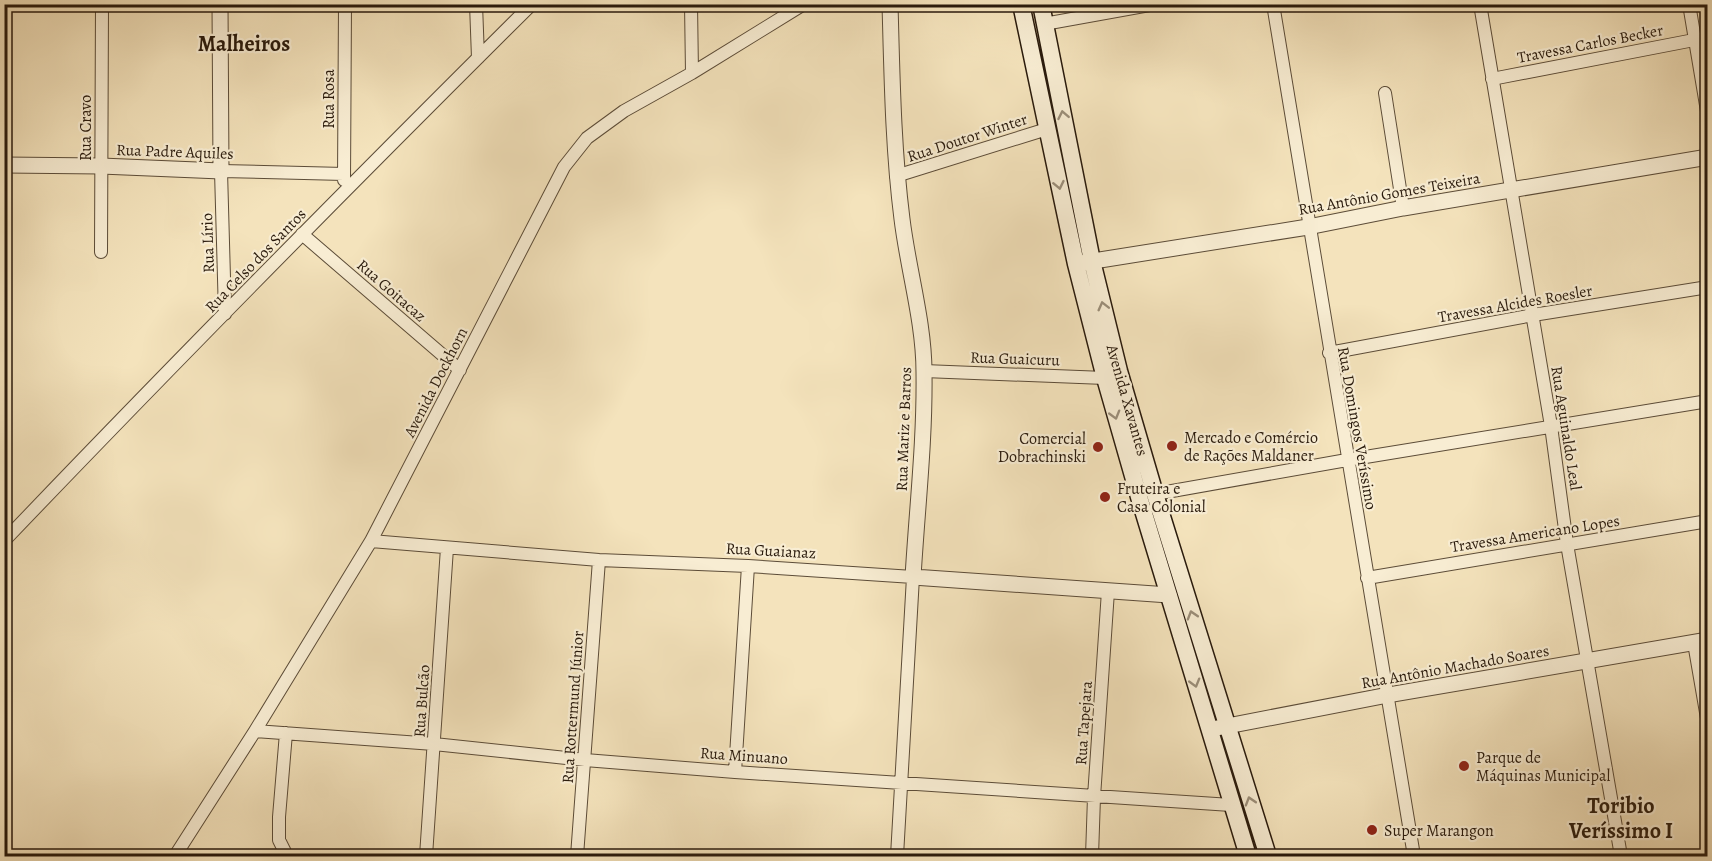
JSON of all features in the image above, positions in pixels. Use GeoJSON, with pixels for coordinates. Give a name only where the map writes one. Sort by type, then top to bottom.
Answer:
{"type":"FeatureCollection","features":[{"type":"Feature","properties":{"kind":"main road","name":"Avenida Xavantes"},"geometry":{"type":"LineString","coordinates":[[1021,4],[1047,129],[1084,263],[1268,856]]}},
{"type":"Feature","properties":{"kind":"main road","name":"Avenida Xavantes"},"geometry":{"type":"LineString","coordinates":[[1041,4],[1105,378],[1248,856]]}},
{"type":"Feature","properties":{"kind":"street","name":"Rua Cravo"},"geometry":{"type":"LineString","coordinates":[[101,252],[102,4]]}},
{"type":"Feature","properties":{"kind":"street"},"geometry":{"type":"LineString","coordinates":[[220,4],[221,171]]}},
{"type":"Feature","properties":{"kind":"street","name":"Rua Rosa"},"geometry":{"type":"LineString","coordinates":[[344,193],[345,4]]}},
{"type":"Feature","properties":{"kind":"street"},"geometry":{"type":"LineString","coordinates":[[476,4],[478,58]]}},
{"type":"Feature","properties":{"kind":"street","name":"Rua Celso dos Santos"},"geometry":{"type":"LineString","coordinates":[[4,541],[302,234],[532,4]]}},
{"type":"Feature","properties":{"kind":"street"},"geometry":{"type":"LineString","coordinates":[[691,4],[692,73]]}},
{"type":"Feature","properties":{"kind":"street","name":"Avenida Dockhorn"},"geometry":{"type":"LineString","coordinates":[[175,856],[255,731],[371,541],[564,167],[587,138],[624,111],[692,73],[804,4]]}},
{"type":"Feature","properties":{"kind":"street","name":"Rua Mariz e Barros"},"geometry":{"type":"LineString","coordinates":[[890,4],[897,176],[906,250],[922,339],[924,371],[897,856]]}},
{"type":"Feature","properties":{"kind":"street"},"geometry":{"type":"LineString","coordinates":[[1044,24],[1155,4]]}},
{"type":"Feature","properties":{"kind":"street","name":"Rua Domingos Veríssimo"},"geometry":{"type":"LineString","coordinates":[[1273,4],[1414,856]]}},
{"type":"Feature","properties":{"kind":"street","name":"Rua Aguinaldo Leal"},"geometry":{"type":"LineString","coordinates":[[1480,4],[1533,315],[1568,544],[1622,856]]}},
{"type":"Feature","properties":{"kind":"street"},"geometry":{"type":"LineString","coordinates":[[1689,4],[1707,117]]}},
{"type":"Feature","properties":{"kind":"street","name":"Travessa Carlos Becker"},"geometry":{"type":"LineString","coordinates":[[1492,79],[1694,40]]}},
{"type":"Feature","properties":{"kind":"street"},"geometry":{"type":"LineString","coordinates":[[1385,93],[1403,208]]}},
{"type":"Feature","properties":{"kind":"street","name":"Rua Doutor Winter"},"geometry":{"type":"LineString","coordinates":[[897,176],[1047,129]]}},
{"type":"Feature","properties":{"kind":"street","name":"Rua Antônio Gomes Teixeira"},"geometry":{"type":"LineString","coordinates":[[1084,263],[1707,157]]}},
{"type":"Feature","properties":{"kind":"street","name":"Rua Padre Aquiles"},"geometry":{"type":"LineString","coordinates":[[4,165],[344,174]]}},
{"type":"Feature","properties":{"kind":"street","name":"Rua Lírio"},"geometry":{"type":"LineString","coordinates":[[221,171],[225,314]]}},
{"type":"Feature","properties":{"kind":"street","name":"Rua Goitacaz"},"geometry":{"type":"LineString","coordinates":[[302,234],[460,370]]}},
{"type":"Feature","properties":{"kind":"street","name":"Travessa Alcides Roesler"},"geometry":{"type":"LineString","coordinates":[[1329,353],[1533,315],[1707,287]]}},
{"type":"Feature","properties":{"kind":"street","name":"Rua Guaicuru"},"geometry":{"type":"LineString","coordinates":[[924,371],[1105,378]]}},
{"type":"Feature","properties":{"kind":"street"},"geometry":{"type":"LineString","coordinates":[[1155,494],[1707,401]]}},
{"type":"Feature","properties":{"kind":"street","name":"Travessa Americano Lopes"},"geometry":{"type":"LineString","coordinates":[[1367,578],[1707,521]]}},
{"type":"Feature","properties":{"kind":"street","name":"Rua Guaianaz"},"geometry":{"type":"LineString","coordinates":[[371,541],[599,560],[748,566],[1169,595]]}},
{"type":"Feature","properties":{"kind":"street","name":"Rua Bulcão"},"geometry":{"type":"LineString","coordinates":[[426,856],[447,548]]}},
{"type":"Feature","properties":{"kind":"street","name":"Rua Rottermund Júnior"},"geometry":{"type":"LineString","coordinates":[[577,856],[599,560]]}},
{"type":"Feature","properties":{"kind":"street"},"geometry":{"type":"LineString","coordinates":[[735,772],[748,566]]}},
{"type":"Feature","properties":{"kind":"street","name":"Rua Tapejara"},"geometry":{"type":"LineString","coordinates":[[1092,856],[1108,591]]}},
{"type":"Feature","properties":{"kind":"street"},"geometry":{"type":"LineString","coordinates":[[1701,642],[1707,724]]}},
{"type":"Feature","properties":{"kind":"street","name":"Rua Antônio Machado Soares"},"geometry":{"type":"LineString","coordinates":[[1209,730],[1388,695],[1701,642]]}},
{"type":"Feature","properties":{"kind":"street","name":"Rua Minuano"},"geometry":{"type":"LineString","coordinates":[[255,731],[434,744],[585,760],[735,772],[1231,804]]}},
{"type":"Feature","properties":{"kind":"street"},"geometry":{"type":"LineString","coordinates":[[286,733],[279,840],[287,856]]}},
{"type":"Feature","properties":{"kind":"place","name":"Mercado e Comércio de Rações Maldaner"},"geometry":{"type":"Point","coordinates":[1172,446]}},
{"type":"Feature","properties":{"kind":"place","name":"Comercial Dobrachinski"},"geometry":{"type":"Point","coordinates":[1098,447]}},
{"type":"Feature","properties":{"kind":"place","name":"Fruteira e Casa Colonial"},"geometry":{"type":"Point","coordinates":[1105,497]}},
{"type":"Feature","properties":{"kind":"place","name":"Parque de Máquinas Municipal"},"geometry":{"type":"Point","coordinates":[1464,766]}},
{"type":"Feature","properties":{"kind":"place","name":"Super Marangon"},"geometry":{"type":"Point","coordinates":[1372,830]}},
{"type":"Feature","properties":{"kind":"district","name":"Malheiros"},"geometry":{"type":"Point","coordinates":[244,43]}},
{"type":"Feature","properties":{"kind":"district","name":"Toribio Veríssimo I"},"geometry":{"type":"Point","coordinates":[1621,818]}}]}
